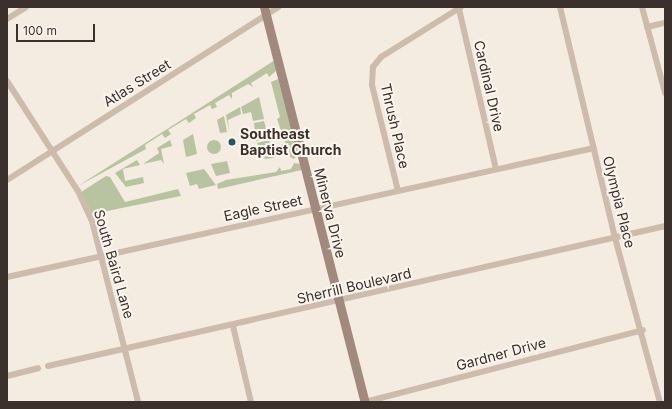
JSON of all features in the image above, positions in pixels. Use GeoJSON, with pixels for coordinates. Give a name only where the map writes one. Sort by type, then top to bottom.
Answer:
{"type":"FeatureCollection","features":[{"type":"Feature","properties":{"kind":"street"},"geometry":{"type":"LineString","coordinates":[[7,19],[26,7]]}},
{"type":"Feature","properties":{"kind":"street","name":"Atlas Street"},"geometry":{"type":"LineString","coordinates":[[7,180],[265,11],[279,7]]}},
{"type":"Feature","properties":{"kind":"street","name":"Olympia Place"},"geometry":{"type":"LineString","coordinates":[[560,7],[615,238],[643,330],[660,402]]}},
{"type":"Feature","properties":{"kind":"street"},"geometry":{"type":"LineString","coordinates":[[642,7],[665,93]]}},
{"type":"Feature","properties":{"kind":"street","name":"Thrush Place"},"geometry":{"type":"LineString","coordinates":[[398,191],[372,85],[373,67],[381,57],[460,8]]}},
{"type":"Feature","properties":{"kind":"street","name":"Cardinal Drive"},"geometry":{"type":"LineString","coordinates":[[460,8],[496,169]]}},
{"type":"Feature","properties":{"kind":"street","name":"Minerva Drive"},"geometry":{"type":"LineString","coordinates":[[265,11],[365,402]]}},
{"type":"Feature","properties":{"kind":"street"},"geometry":{"type":"LineString","coordinates":[[647,27],[665,23]]}},
{"type":"Feature","properties":{"kind":"street","name":"South Baird Lane"},"geometry":{"type":"LineString","coordinates":[[7,80],[52,151],[92,221],[126,349],[138,402]]}},
{"type":"Feature","properties":{"kind":"street","name":"Eagle Street"},"geometry":{"type":"LineString","coordinates":[[7,277],[594,148]]}},
{"type":"Feature","properties":{"kind":"street","name":"Sherrill Boulevard"},"geometry":{"type":"LineString","coordinates":[[48,366],[339,302],[665,226]]}},
{"type":"Feature","properties":{"kind":"street"},"geometry":{"type":"LineString","coordinates":[[232,326],[251,402]]}},
{"type":"Feature","properties":{"kind":"street","name":"Gardner Drive"},"geometry":{"type":"LineString","coordinates":[[365,402],[643,330]]}},
{"type":"Feature","properties":{"kind":"street"},"geometry":{"type":"LineString","coordinates":[[7,376],[38,368]]}},
{"type":"Feature","properties":{"kind":"green space"},"geometry":{"type":"Polygon","coordinates":[[[275,60],[277,70],[269,77],[267,73],[251,83],[253,87],[248,84],[232,93],[232,99],[229,95],[215,103],[217,107],[212,109],[210,105],[194,114],[196,118],[189,123],[186,119],[168,130],[171,134],[165,138],[162,134],[145,145],[146,149],[78,186],[275,60]]]}},
{"type":"Feature","properties":{"kind":"green space"},"geometry":{"type":"Polygon","coordinates":[[[278,79],[298,155],[294,159],[285,154],[289,153],[277,119],[280,117],[271,82],[278,79]]]}},
{"type":"Feature","properties":{"kind":"green space"},"geometry":{"type":"Polygon","coordinates":[[[259,97],[264,119],[253,121],[251,112],[243,114],[241,107],[259,97]]]}},
{"type":"Feature","properties":{"kind":"green space"},"geometry":{"type":"Polygon","coordinates":[[[240,107],[241,114],[228,120],[229,131],[226,115],[240,107]]]}},
{"type":"Feature","properties":{"kind":"green space"},"geometry":{"type":"Polygon","coordinates":[[[224,116],[227,132],[220,133],[217,120],[224,116]]]}},
{"type":"Feature","properties":{"kind":"green space"},"geometry":{"type":"Polygon","coordinates":[[[264,121],[269,138],[256,141],[254,123],[264,121]]]}},
{"type":"Feature","properties":{"kind":"green space"},"geometry":{"type":"Polygon","coordinates":[[[193,134],[197,154],[186,157],[183,140],[193,134]]]}},
{"type":"Feature","properties":{"kind":"green space"},"geometry":{"type":"Polygon","coordinates":[[[170,140],[172,146],[161,149],[164,164],[161,160],[143,164],[159,153],[157,148],[170,140]]]}},
{"type":"Feature","properties":{"kind":"green space"},"geometry":{"type":"Polygon","coordinates":[[[211,140],[217,140],[221,144],[221,150],[217,154],[211,154],[207,150],[207,144],[211,140]]]}},
{"type":"Feature","properties":{"kind":"green space"},"geometry":{"type":"Polygon","coordinates":[[[269,140],[273,158],[265,159],[257,143],[269,140]]]}},
{"type":"Feature","properties":{"kind":"green space"},"geometry":{"type":"Polygon","coordinates":[[[137,160],[140,165],[123,169],[125,181],[143,177],[144,183],[126,187],[115,173],[137,160]]]}},
{"type":"Feature","properties":{"kind":"green space"},"geometry":{"type":"Polygon","coordinates":[[[227,161],[230,173],[216,176],[211,164],[227,161]]]}},
{"type":"Feature","properties":{"kind":"green space"},"geometry":{"type":"Polygon","coordinates":[[[294,163],[300,164],[302,170],[218,189],[217,184],[226,180],[276,172],[280,167],[281,171],[291,169],[294,163]]]}},
{"type":"Feature","properties":{"kind":"green space"},"geometry":{"type":"Polygon","coordinates":[[[204,169],[216,185],[199,189],[197,184],[190,186],[186,173],[204,169]]]}},
{"type":"Feature","properties":{"kind":"green space"},"geometry":{"type":"Polygon","coordinates":[[[106,176],[110,177],[125,202],[178,189],[181,196],[92,214],[81,192],[106,176]]]}},
{"type":"Feature","properties":{"kind":"place","name":"Southeast Baptist Church"},"geometry":{"type":"Point","coordinates":[232,142]}}]}
